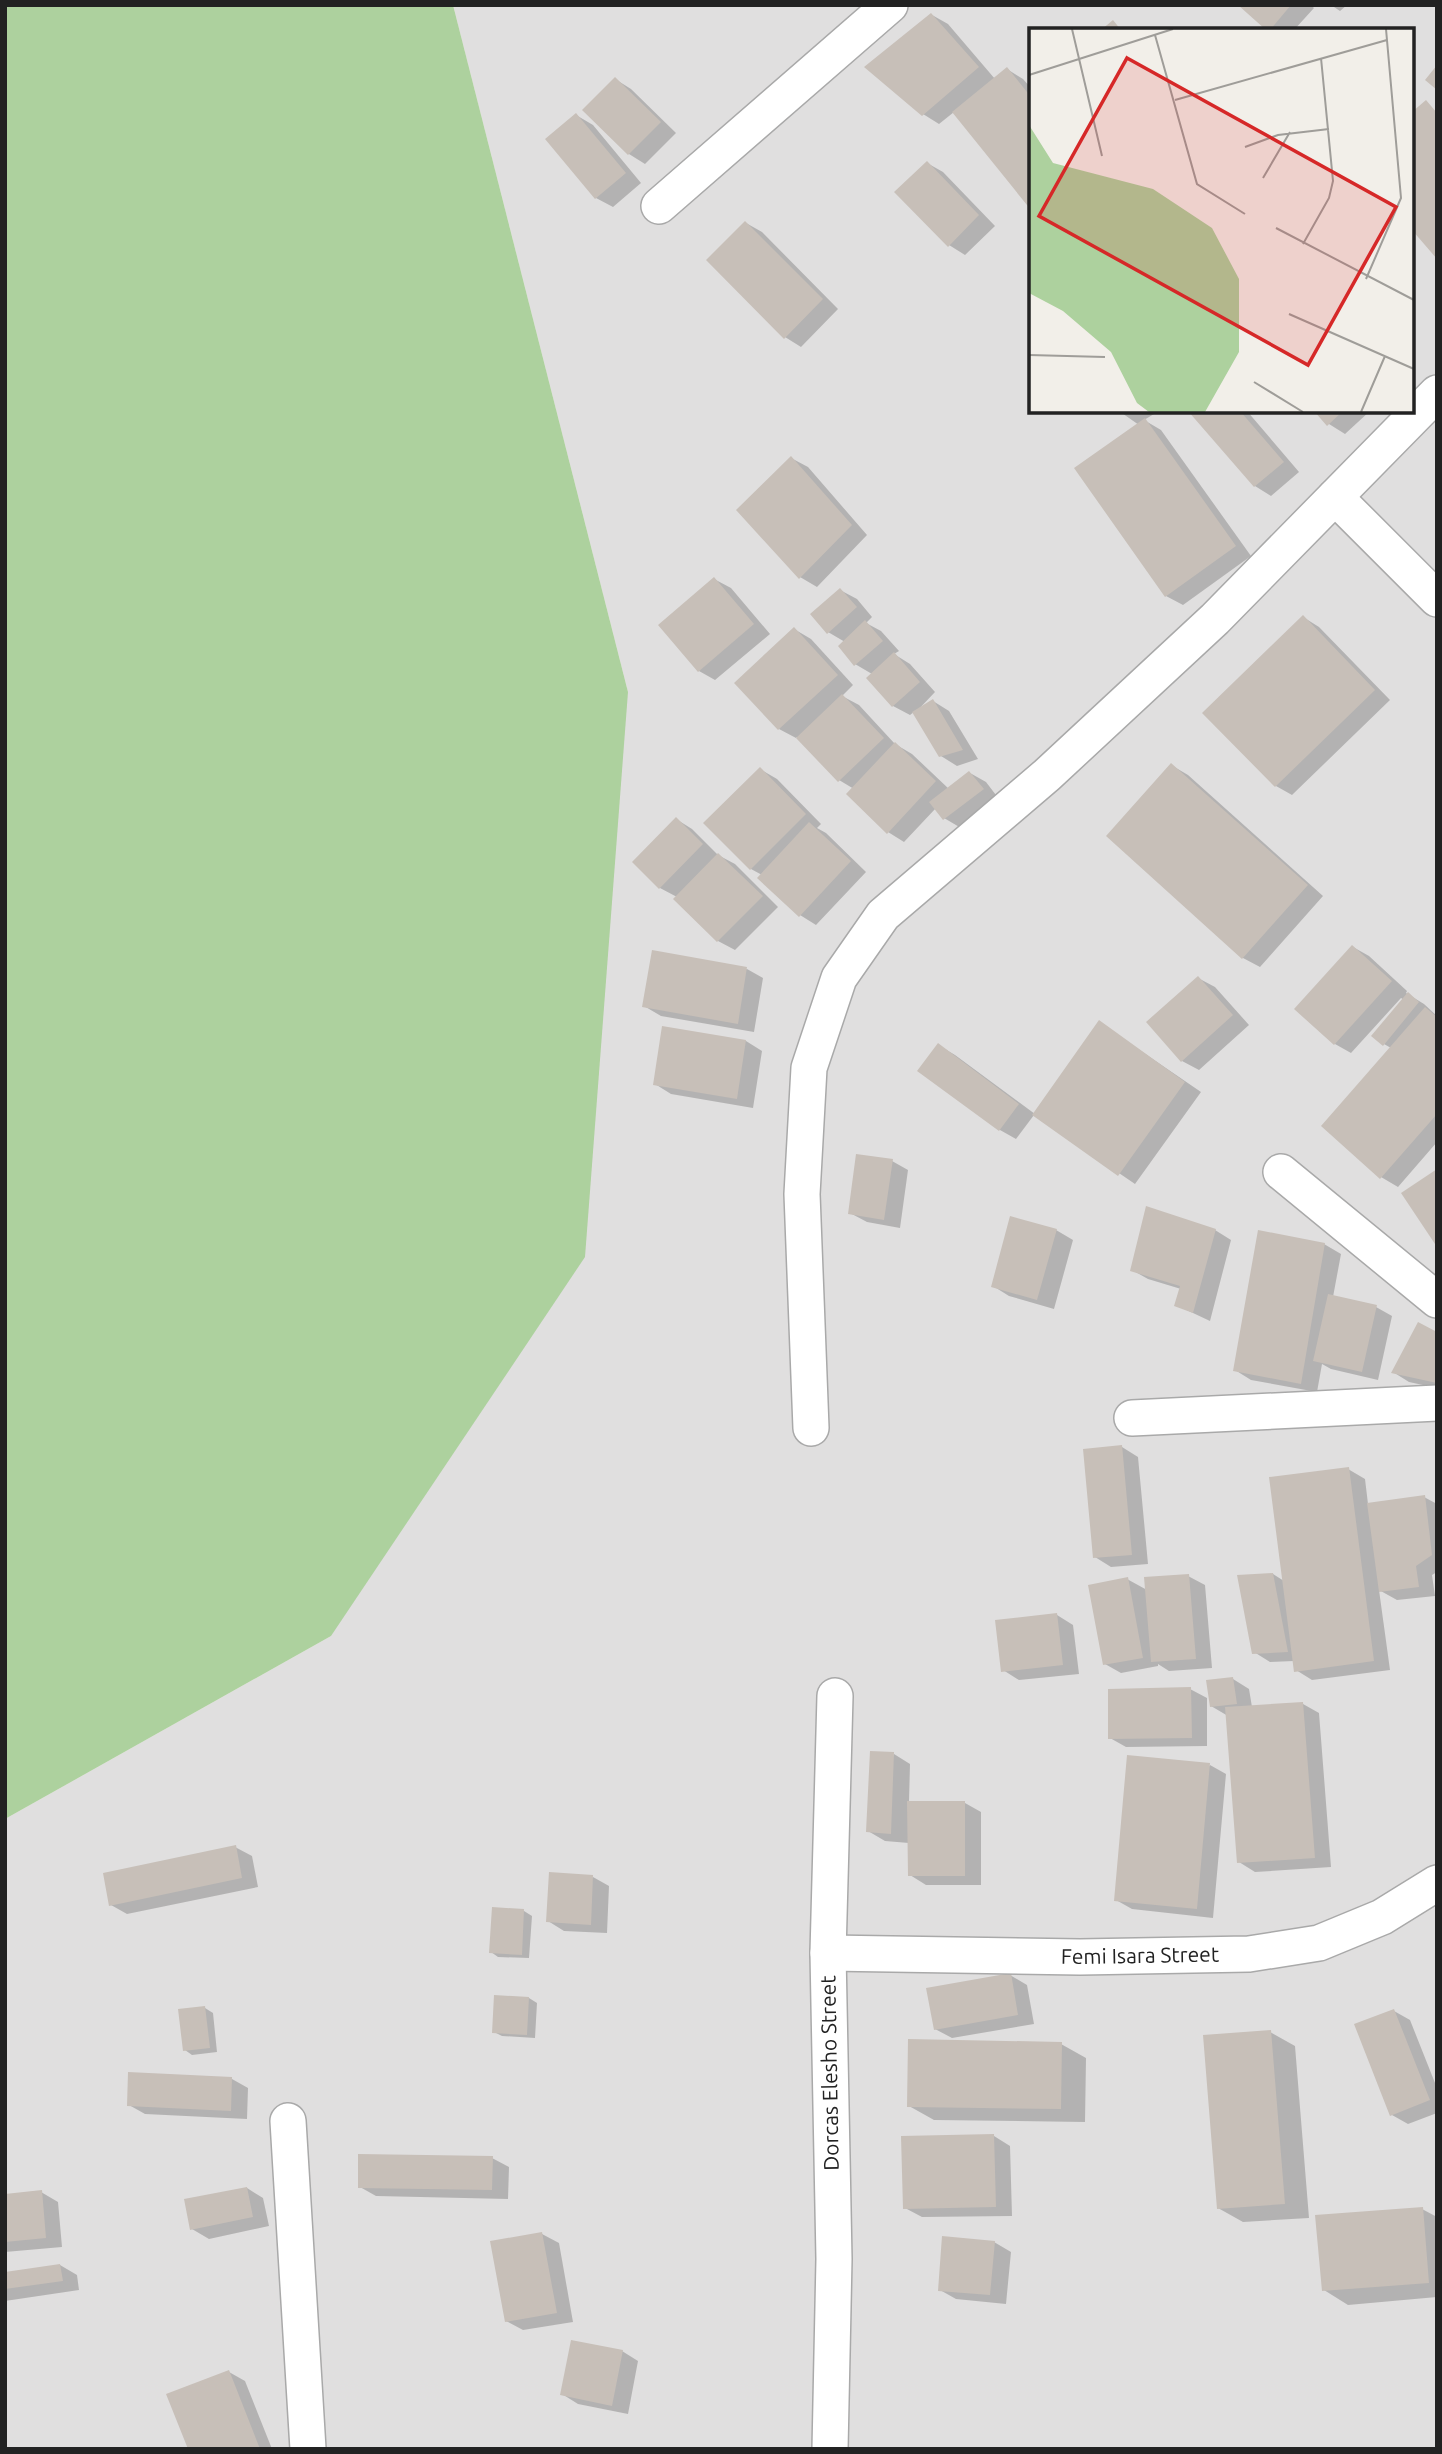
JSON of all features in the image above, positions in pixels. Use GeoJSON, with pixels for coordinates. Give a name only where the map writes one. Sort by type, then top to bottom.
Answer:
{"type":"FeatureCollection","features":[{"type":"Feature","properties":{"kind":"street"},"geometry":{"type":"LineString","coordinates":[[659,206],[890,5]]}},
{"type":"Feature","properties":{"kind":"street"},"geometry":{"type":"LineString","coordinates":[[811,1427],[802,1194],[809,1068],[839,978],[883,915],[1047,775],[1214,619],[1437,393]]}},
{"type":"Feature","properties":{"kind":"street"},"geometry":{"type":"LineString","coordinates":[[1335,497],[1437,599]]}},
{"type":"Feature","properties":{"kind":"street"},"geometry":{"type":"LineString","coordinates":[[1281,1172],[1437,1300]]}},
{"type":"Feature","properties":{"kind":"street"},"geometry":{"type":"LineString","coordinates":[[1132,1418],[1437,1403]]}},
{"type":"Feature","properties":{"kind":"street","name":"Dorcas Elesho Street"},"geometry":{"type":"LineString","coordinates":[[830,2449],[834,2259],[828,1953],[835,1696]]}},
{"type":"Feature","properties":{"kind":"street","name":"Femi Isara Street"},"geometry":{"type":"LineString","coordinates":[[828,1953],[1080,1958],[1249,1954],[1319,1943],[1382,1917],[1437,1883]]}},
{"type":"Feature","properties":{"kind":"street"},"geometry":{"type":"LineString","coordinates":[[288,2121],[308,2449]]}},
{"type":"Feature","properties":{"kind":"shaded area"},"geometry":{"type":"Polygon","coordinates":[[[453,5],[1437,5],[1437,2449],[5,2449],[5,1819],[331,1636],[628,692],[453,5]]]}},
{"type":"Feature","properties":{"kind":"green space"},"geometry":{"type":"Polygon","coordinates":[[[5,5],[453,5],[628,692],[585,1257],[331,1636],[5,1819],[5,5]]]}},
{"type":"Feature","properties":{"kind":"building"},"geometry":{"type":"Polygon","coordinates":[[[1238,5],[1291,5],[1272,28],[1264,28],[1238,5]]]}},
{"type":"Feature","properties":{"kind":"building"},"geometry":{"type":"Polygon","coordinates":[[[931,13],[979,67],[922,116],[864,67],[931,13]]]}},
{"type":"Feature","properties":{"kind":"building"},"geometry":{"type":"Polygon","coordinates":[[[1113,20],[1119,28],[1103,28],[1113,20]]]}},
{"type":"Feature","properties":{"kind":"building"},"geometry":{"type":"Polygon","coordinates":[[[1437,65],[1437,90],[1425,80],[1437,65]]]}},
{"type":"Feature","properties":{"kind":"building"},"geometry":{"type":"Polygon","coordinates":[[[1007,67],[1029,94],[1029,208],[952,112],[1007,67]]]}},
{"type":"Feature","properties":{"kind":"building"},"geometry":{"type":"Polygon","coordinates":[[[615,77],[661,122],[628,155],[582,110],[615,77]]]}},
{"type":"Feature","properties":{"kind":"building"},"geometry":{"type":"Polygon","coordinates":[[[1426,100],[1437,113],[1437,259],[1414,232],[1414,110],[1426,100]]]}},
{"type":"Feature","properties":{"kind":"building"},"geometry":{"type":"Polygon","coordinates":[[[576,113],[626,173],[595,199],[545,139],[576,113]]]}},
{"type":"Feature","properties":{"kind":"building"},"geometry":{"type":"Polygon","coordinates":[[[927,161],[979,215],[948,247],[894,192],[927,161]]]}},
{"type":"Feature","properties":{"kind":"building"},"geometry":{"type":"Polygon","coordinates":[[[745,221],[823,299],[784,339],[706,260],[745,221]]]}},
{"type":"Feature","properties":{"kind":"building"},"geometry":{"type":"Polygon","coordinates":[[[1190,413],[1242,413],[1284,462],[1254,487],[1190,413]]]}},
{"type":"Feature","properties":{"kind":"building"},"geometry":{"type":"Polygon","coordinates":[[[1316,413],[1341,413],[1327,426],[1316,413]]]}},
{"type":"Feature","properties":{"kind":"building"},"geometry":{"type":"Polygon","coordinates":[[[1145,418],[1236,546],[1165,597],[1074,468],[1145,418]]]}},
{"type":"Feature","properties":{"kind":"building"},"geometry":{"type":"Polygon","coordinates":[[[791,456],[852,525],[799,579],[736,510],[791,456]]]}},
{"type":"Feature","properties":{"kind":"building"},"geometry":{"type":"Polygon","coordinates":[[[714,577],[754,624],[698,672],[658,625],[714,577]]]}},
{"type":"Feature","properties":{"kind":"building"},"geometry":{"type":"Polygon","coordinates":[[[840,588],[857,607],[827,634],[810,614],[840,588]]]}},
{"type":"Feature","properties":{"kind":"building"},"geometry":{"type":"Polygon","coordinates":[[[1303,615],[1375,690],[1275,787],[1202,713],[1303,615]]]}},
{"type":"Feature","properties":{"kind":"building"},"geometry":{"type":"Polygon","coordinates":[[[865,620],[883,641],[854,666],[838,646],[865,620]]]}},
{"type":"Feature","properties":{"kind":"building"},"geometry":{"type":"Polygon","coordinates":[[[794,627],[838,675],[778,730],[734,683],[794,627]]]}},
{"type":"Feature","properties":{"kind":"building"},"geometry":{"type":"Polygon","coordinates":[[[894,652],[920,682],[892,707],[866,678],[894,652]]]}},
{"type":"Feature","properties":{"kind":"building"},"geometry":{"type":"Polygon","coordinates":[[[842,694],[884,738],[838,782],[796,738],[842,694]]]}},
{"type":"Feature","properties":{"kind":"building"},"geometry":{"type":"Polygon","coordinates":[[[933,699],[963,750],[939,757],[912,712],[933,699]]]}},
{"type":"Feature","properties":{"kind":"building"},"geometry":{"type":"Polygon","coordinates":[[[895,742],[936,781],[887,834],[846,794],[895,742]]]}},
{"type":"Feature","properties":{"kind":"building"},"geometry":{"type":"Polygon","coordinates":[[[1171,763],[1308,885],[1242,959],[1106,836],[1171,763]]]}},
{"type":"Feature","properties":{"kind":"building"},"geometry":{"type":"Polygon","coordinates":[[[760,767],[806,814],[750,870],[703,823],[760,767]]]}},
{"type":"Feature","properties":{"kind":"building"},"geometry":{"type":"Polygon","coordinates":[[[969,771],[984,789],[943,820],[929,802],[969,771]]]}},
{"type":"Feature","properties":{"kind":"building"},"geometry":{"type":"Polygon","coordinates":[[[676,817],[703,844],[659,889],[632,862],[676,817]]]}},
{"type":"Feature","properties":{"kind":"building"},"geometry":{"type":"Polygon","coordinates":[[[809,822],[851,861],[799,917],[757,878],[809,822]]]}},
{"type":"Feature","properties":{"kind":"building"},"geometry":{"type":"Polygon","coordinates":[[[718,853],[763,896],[717,942],[673,899],[718,853]]]}},
{"type":"Feature","properties":{"kind":"building"},"geometry":{"type":"Polygon","coordinates":[[[1352,945],[1392,981],[1334,1045],[1294,1009],[1352,945]]]}},
{"type":"Feature","properties":{"kind":"building"},"geometry":{"type":"Polygon","coordinates":[[[652,950],[747,967],[738,1024],[642,1007],[652,950]]]}},
{"type":"Feature","properties":{"kind":"building"},"geometry":{"type":"Polygon","coordinates":[[[1198,976],[1233,1015],[1181,1062],[1146,1022],[1198,976]]]}},
{"type":"Feature","properties":{"kind":"building"},"geometry":{"type":"Polygon","coordinates":[[[1408,992],[1419,1002],[1383,1046],[1371,1036],[1408,992]]]}},
{"type":"Feature","properties":{"kind":"building"},"geometry":{"type":"Polygon","coordinates":[[[1425,1007],[1437,1017],[1437,1114],[1380,1179],[1321,1126],[1425,1007]]]}},
{"type":"Feature","properties":{"kind":"building"},"geometry":{"type":"Polygon","coordinates":[[[1099,1020],[1185,1082],[1118,1176],[1032,1115],[1099,1020]]]}},
{"type":"Feature","properties":{"kind":"building"},"geometry":{"type":"Polygon","coordinates":[[[662,1026],[746,1040],[737,1099],[653,1085],[662,1026]]]}},
{"type":"Feature","properties":{"kind":"building"},"geometry":{"type":"Polygon","coordinates":[[[938,1043],[1019,1104],[999,1131],[917,1071],[938,1043]]]}},
{"type":"Feature","properties":{"kind":"building"},"geometry":{"type":"Polygon","coordinates":[[[856,1154],[893,1159],[884,1220],[848,1214],[856,1154]]]}},
{"type":"Feature","properties":{"kind":"building"},"geometry":{"type":"Polygon","coordinates":[[[1437,1169],[1437,1247],[1401,1193],[1437,1169]]]}},
{"type":"Feature","properties":{"kind":"building"},"geometry":{"type":"Polygon","coordinates":[[[1146,1206],[1216,1229],[1193,1313],[1174,1306],[1180,1286],[1130,1271],[1146,1206]]]}},
{"type":"Feature","properties":{"kind":"building"},"geometry":{"type":"Polygon","coordinates":[[[1010,1216],[1057,1229],[1037,1300],[991,1287],[1010,1216]]]}},
{"type":"Feature","properties":{"kind":"building"},"geometry":{"type":"Polygon","coordinates":[[[1258,1230],[1325,1243],[1301,1384],[1233,1371],[1258,1230]]]}},
{"type":"Feature","properties":{"kind":"building"},"geometry":{"type":"Polygon","coordinates":[[[1328,1294],[1377,1305],[1362,1372],[1313,1361],[1328,1294]]]}},
{"type":"Feature","properties":{"kind":"building"},"geometry":{"type":"Polygon","coordinates":[[[1418,1322],[1437,1332],[1437,1383],[1391,1373],[1418,1322]]]}},
{"type":"Feature","properties":{"kind":"building"},"geometry":{"type":"Polygon","coordinates":[[[1122,1445],[1132,1555],[1093,1558],[1083,1449],[1122,1445]]]}},
{"type":"Feature","properties":{"kind":"building"},"geometry":{"type":"Polygon","coordinates":[[[1349,1467],[1374,1661],[1294,1672],[1269,1477],[1349,1467]]]}},
{"type":"Feature","properties":{"kind":"building"},"geometry":{"type":"Polygon","coordinates":[[[1425,1495],[1432,1555],[1416,1566],[1419,1587],[1379,1592],[1367,1503],[1425,1495]]]}},
{"type":"Feature","properties":{"kind":"building"},"geometry":{"type":"Polygon","coordinates":[[[1273,1573],[1288,1652],[1252,1654],[1237,1575],[1273,1573]]]}},
{"type":"Feature","properties":{"kind":"building"},"geometry":{"type":"Polygon","coordinates":[[[1189,1574],[1196,1659],[1151,1662],[1144,1577],[1189,1574]]]}},
{"type":"Feature","properties":{"kind":"building"},"geometry":{"type":"Polygon","coordinates":[[[1128,1577],[1143,1658],[1103,1665],[1088,1585],[1128,1577]]]}},
{"type":"Feature","properties":{"kind":"building"},"geometry":{"type":"Polygon","coordinates":[[[1057,1613],[1063,1665],[1001,1672],[995,1620],[1057,1613]]]}},
{"type":"Feature","properties":{"kind":"building"},"geometry":{"type":"Polygon","coordinates":[[[1233,1677],[1237,1704],[1210,1707],[1206,1680],[1233,1677]]]}},
{"type":"Feature","properties":{"kind":"building"},"geometry":{"type":"Polygon","coordinates":[[[1191,1687],[1192,1738],[1108,1739],[1108,1689],[1191,1687]]]}},
{"type":"Feature","properties":{"kind":"building"},"geometry":{"type":"Polygon","coordinates":[[[1303,1702],[1315,1858],[1237,1863],[1225,1707],[1303,1702]]]}},
{"type":"Feature","properties":{"kind":"building"},"geometry":{"type":"Polygon","coordinates":[[[870,1751],[894,1752],[891,1834],[866,1832],[870,1751]]]}},
{"type":"Feature","properties":{"kind":"building"},"geometry":{"type":"Polygon","coordinates":[[[1127,1755],[1210,1763],[1197,1909],[1114,1901],[1127,1755]]]}},
{"type":"Feature","properties":{"kind":"building"},"geometry":{"type":"Polygon","coordinates":[[[907,1801],[965,1801],[965,1876],[908,1876],[907,1801]]]}},
{"type":"Feature","properties":{"kind":"building"},"geometry":{"type":"Polygon","coordinates":[[[236,1845],[242,1878],[109,1906],[103,1873],[236,1845]]]}},
{"type":"Feature","properties":{"kind":"building"},"geometry":{"type":"Polygon","coordinates":[[[549,1872],[593,1875],[591,1925],[546,1922],[549,1872]]]}},
{"type":"Feature","properties":{"kind":"building"},"geometry":{"type":"Polygon","coordinates":[[[492,1907],[524,1909],[522,1955],[489,1953],[492,1907]]]}},
{"type":"Feature","properties":{"kind":"building"},"geometry":{"type":"Polygon","coordinates":[[[1011,1973],[1018,2015],[934,2030],[926,1988],[1011,1973]]]}},
{"type":"Feature","properties":{"kind":"building"},"geometry":{"type":"Polygon","coordinates":[[[494,1995],[529,1997],[527,2035],[492,2033],[494,1995]]]}},
{"type":"Feature","properties":{"kind":"building"},"geometry":{"type":"Polygon","coordinates":[[[205,2006],[210,2048],[183,2051],[178,2009],[205,2006]]]}},
{"type":"Feature","properties":{"kind":"building"},"geometry":{"type":"Polygon","coordinates":[[[1394,2009],[1430,2100],[1390,2116],[1354,2024],[1394,2009]]]}},
{"type":"Feature","properties":{"kind":"building"},"geometry":{"type":"Polygon","coordinates":[[[1271,2030],[1285,2204],[1217,2209],[1203,2035],[1271,2030]]]}},
{"type":"Feature","properties":{"kind":"building"},"geometry":{"type":"Polygon","coordinates":[[[908,2039],[1062,2042],[1061,2109],[907,2107],[908,2039]]]}},
{"type":"Feature","properties":{"kind":"building"},"geometry":{"type":"Polygon","coordinates":[[[128,2072],[232,2077],[231,2111],[127,2106],[128,2072]]]}},
{"type":"Feature","properties":{"kind":"building"},"geometry":{"type":"Polygon","coordinates":[[[994,2134],[996,2207],[903,2209],[901,2136],[994,2134]]]}},
{"type":"Feature","properties":{"kind":"building"},"geometry":{"type":"Polygon","coordinates":[[[358,2154],[493,2156],[492,2190],[358,2188],[358,2154]]]}},
{"type":"Feature","properties":{"kind":"building"},"geometry":{"type":"Polygon","coordinates":[[[247,2187],[253,2217],[190,2230],[184,2199],[247,2187]]]}},
{"type":"Feature","properties":{"kind":"building"},"geometry":{"type":"Polygon","coordinates":[[[42,2190],[46,2238],[5,2242],[5,2194],[42,2190]]]}},
{"type":"Feature","properties":{"kind":"building"},"geometry":{"type":"Polygon","coordinates":[[[1423,2207],[1429,2283],[1322,2291],[1315,2215],[1423,2207]]]}},
{"type":"Feature","properties":{"kind":"building"},"geometry":{"type":"Polygon","coordinates":[[[542,2232],[557,2313],[505,2322],[490,2241],[542,2232]]]}},
{"type":"Feature","properties":{"kind":"building"},"geometry":{"type":"Polygon","coordinates":[[[942,2236],[995,2241],[990,2295],[938,2291],[942,2236]]]}},
{"type":"Feature","properties":{"kind":"building"},"geometry":{"type":"Polygon","coordinates":[[[60,2264],[63,2281],[5,2289],[5,2272],[60,2264]]]}},
{"type":"Feature","properties":{"kind":"building"},"geometry":{"type":"Polygon","coordinates":[[[571,2340],[623,2350],[612,2406],[560,2395],[571,2340]]]}},
{"type":"Feature","properties":{"kind":"building"},"geometry":{"type":"Polygon","coordinates":[[[229,2370],[260,2449],[188,2449],[166,2394],[229,2370]]]}}]}
